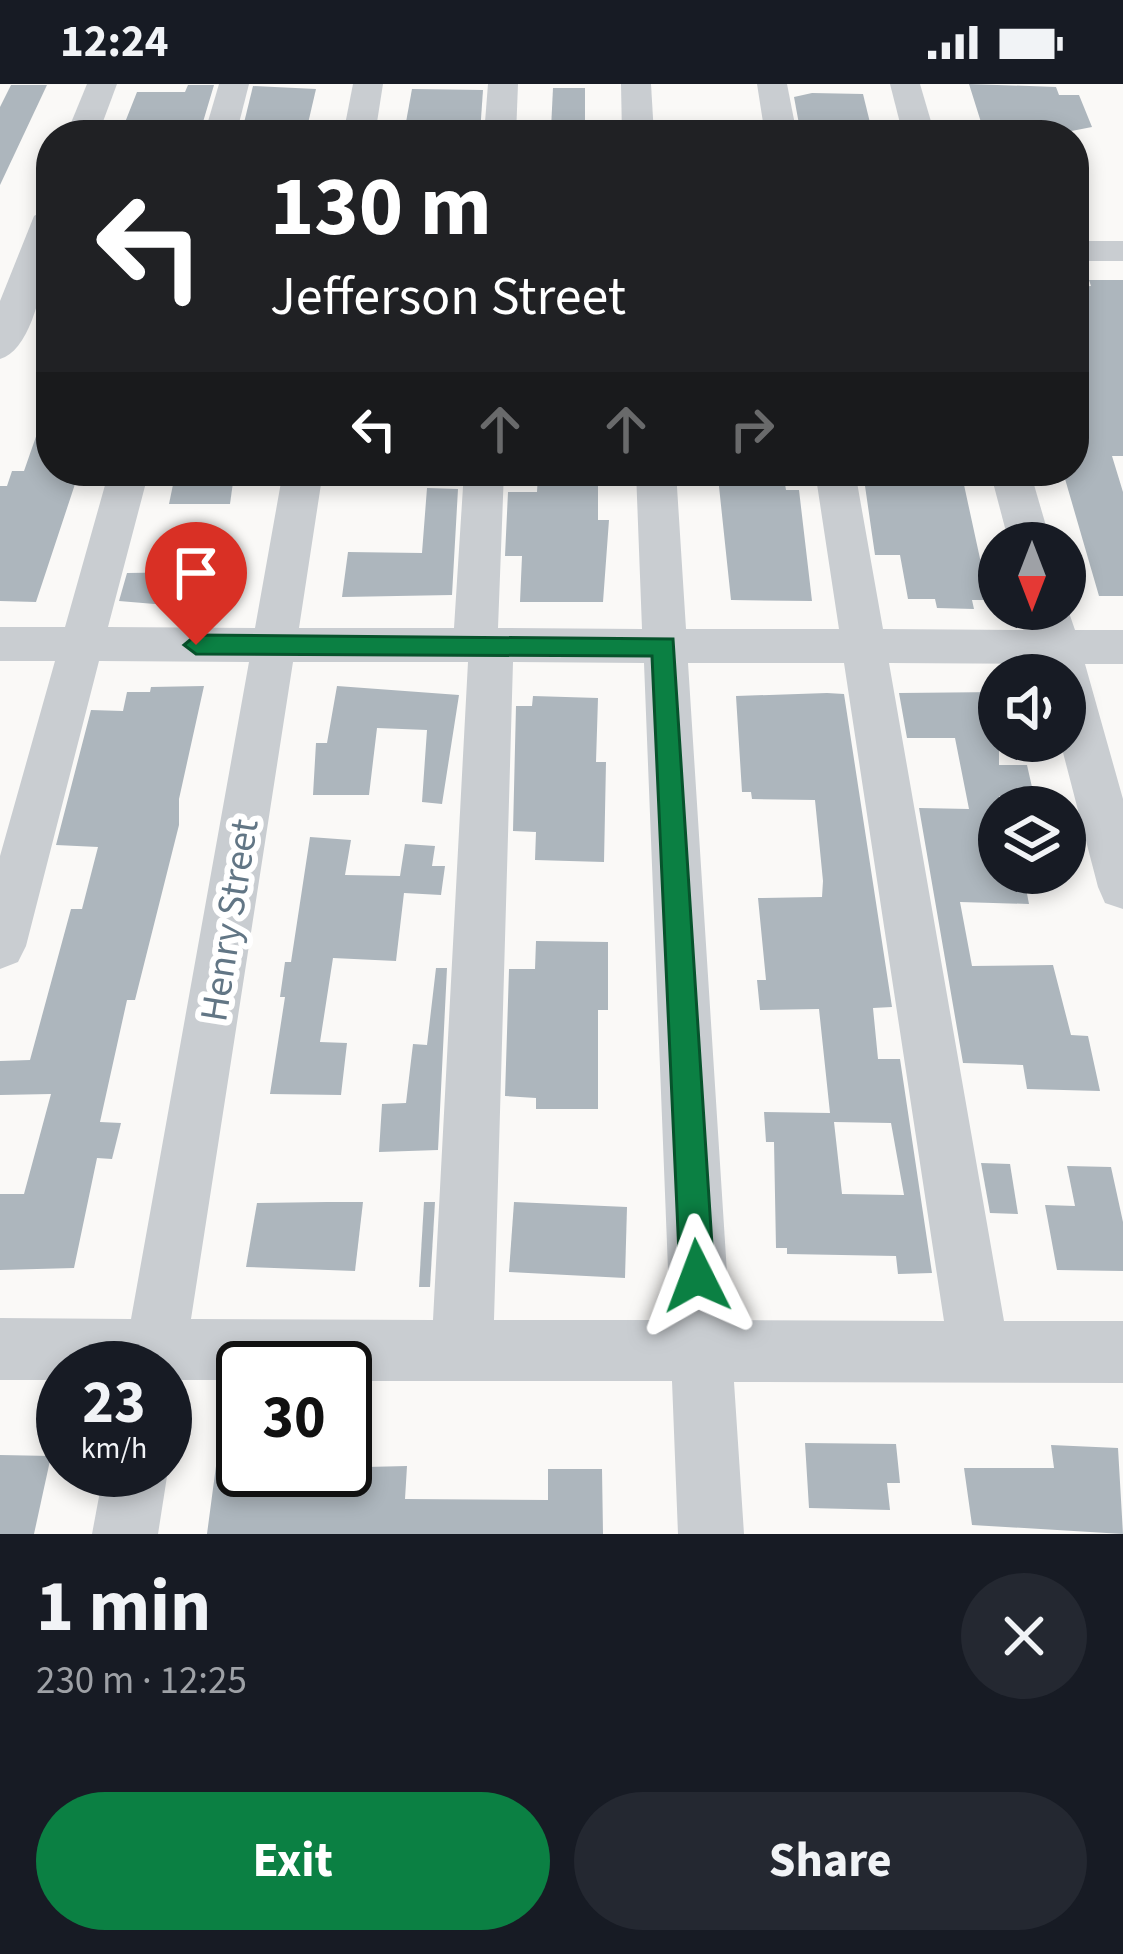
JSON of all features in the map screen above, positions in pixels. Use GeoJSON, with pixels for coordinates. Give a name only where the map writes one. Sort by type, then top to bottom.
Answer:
{"type":"FeatureCollection","features":[{"type":"Feature","properties":{"kind":"street"},"geometry":{"type":"LineString","coordinates":[[88,120],[102,84]]}},
{"type":"Feature","properties":{"kind":"street"},"geometry":{"type":"LineString","coordinates":[[224,120],[234,84]]}},
{"type":"Feature","properties":{"kind":"street"},"geometry":{"type":"LineString","coordinates":[[362,120],[368,84]]}},
{"type":"Feature","properties":{"kind":"street"},"geometry":{"type":"LineString","coordinates":[[501,120],[503,84]]}},
{"type":"Feature","properties":{"kind":"street"},"geometry":{"type":"LineString","coordinates":[[636,84],[637,120]]}},
{"type":"Feature","properties":{"kind":"street"},"geometry":{"type":"LineString","coordinates":[[772,84],[778,120]]}},
{"type":"Feature","properties":{"kind":"street"},"geometry":{"type":"LineString","coordinates":[[905,84],[915,120]]}},
{"type":"Feature","properties":{"kind":"street"},"geometry":{"type":"LineString","coordinates":[[0,249],[36,241]]}},
{"type":"Feature","properties":{"kind":"street"},"geometry":{"type":"LineString","coordinates":[[1089,251],[1123,251]]}},
{"type":"Feature","properties":{"kind":"street"},"geometry":{"type":"LineString","coordinates":[[0,347],[36,264]]}},
{"type":"Feature","properties":{"kind":"street"},"geometry":{"type":"LineString","coordinates":[[0,946],[125,486]]}},
{"type":"Feature","properties":{"kind":"street","name":"Henry Street"},"geometry":{"type":"LineString","coordinates":[[157,1341],[300,486]]}},
{"type":"Feature","properties":{"kind":"street"},"geometry":{"type":"LineString","coordinates":[[462,1350],[484,486]]}},
{"type":"Feature","properties":{"kind":"street"},"geometry":{"type":"LineString","coordinates":[[657,486],[710,1534]]}},
{"type":"Feature","properties":{"kind":"street"},"geometry":{"type":"LineString","coordinates":[[838,486],[979,1352]]}},
{"type":"Feature","properties":{"kind":"street"},"geometry":{"type":"LineString","coordinates":[[1014,486],[1024,522]]}},
{"type":"Feature","properties":{"kind":"street"},"geometry":{"type":"LineString","coordinates":[[0,644],[864,647],[1033,630]]}},
{"type":"Feature","properties":{"kind":"street"},"geometry":{"type":"LineString","coordinates":[[1054,630],[1123,887]]}},
{"type":"Feature","properties":{"kind":"street"},"geometry":{"type":"LineString","coordinates":[[1060,630],[1123,647]]}},
{"type":"Feature","properties":{"kind":"street"},"geometry":{"type":"LineString","coordinates":[[0,1349],[36,1351]]}},
{"type":"Feature","properties":{"kind":"street"},"geometry":{"type":"LineString","coordinates":[[192,1358],[462,1350],[1123,1352]]}},
{"type":"Feature","properties":{"kind":"street"},"geometry":{"type":"LineString","coordinates":[[125,1534],[131,1497]]}},
{"type":"Feature","properties":{"kind":"building"},"geometry":{"type":"Polygon","coordinates":[[[969,84],[1056,87],[1059,95],[1079,95],[1092,127],[1089,120],[980,120],[969,84]]]}},
{"type":"Feature","properties":{"kind":"building"},"geometry":{"type":"Polygon","coordinates":[[[11,85],[47,85],[0,185],[0,107],[11,85]]]}},
{"type":"Feature","properties":{"kind":"building"},"geometry":{"type":"Polygon","coordinates":[[[188,85],[214,85],[204,120],[126,120],[137,92],[185,92],[188,85]]]}},
{"type":"Feature","properties":{"kind":"building"},"geometry":{"type":"Polygon","coordinates":[[[253,86],[316,89],[309,120],[245,120],[253,86]]]}},
{"type":"Feature","properties":{"kind":"building"},"geometry":{"type":"Polygon","coordinates":[[[553,88],[585,88],[585,120],[551,120],[553,88]]]}},
{"type":"Feature","properties":{"kind":"building"},"geometry":{"type":"Polygon","coordinates":[[[412,89],[483,90],[481,120],[406,120],[412,89]]]}},
{"type":"Feature","properties":{"kind":"building"},"geometry":{"type":"Polygon","coordinates":[[[863,94],[869,120],[798,120],[794,97],[863,94]]]}},
{"type":"Feature","properties":{"kind":"building"},"geometry":{"type":"Polygon","coordinates":[[[1089,280],[1123,280],[1123,456],[1112,456],[1123,492],[1123,596],[1099,596],[1086,551],[1086,522],[1078,522],[1067,486],[1089,486],[1089,280]]]}},
{"type":"Feature","properties":{"kind":"building"},"geometry":{"type":"Polygon","coordinates":[[[36,437],[36,486],[74,486],[36,602],[0,601],[0,486],[7,486],[12,471],[24,471],[36,437]]]}},
{"type":"Feature","properties":{"kind":"building"},"geometry":{"type":"Polygon","coordinates":[[[173,486],[232,486],[230,504],[169,504],[173,486]]]}},
{"type":"Feature","properties":{"kind":"building"},"geometry":{"type":"Polygon","coordinates":[[[537,486],[598,486],[598,520],[609,520],[603,602],[520,602],[522,556],[505,556],[508,492],[537,492],[537,486]]]}},
{"type":"Feature","properties":{"kind":"building"},"geometry":{"type":"Polygon","coordinates":[[[719,486],[799,490],[812,601],[731,600],[719,486]]]}},
{"type":"Feature","properties":{"kind":"building"},"geometry":{"type":"Polygon","coordinates":[[[865,486],[964,486],[978,549],[974,609],[937,608],[935,599],[908,599],[900,555],[875,555],[865,486]]]}},
{"type":"Feature","properties":{"kind":"building"},"geometry":{"type":"Polygon","coordinates":[[[427,488],[458,489],[452,595],[342,597],[348,552],[422,553],[427,488]]]}},
{"type":"Feature","properties":{"kind":"building"},"geometry":{"type":"Polygon","coordinates":[[[191,572],[190,578],[220,578],[214,609],[119,601],[127,573],[191,572]]]}},
{"type":"Feature","properties":{"kind":"building"},"geometry":{"type":"Polygon","coordinates":[[[204,686],[179,799],[179,825],[135,1000],[127,1000],[100,1122],[121,1123],[112,1159],[97,1158],[74,1268],[0,1270],[0,1194],[24,1194],[51,1094],[0,1095],[0,1061],[30,1060],[71,909],[82,909],[98,847],[56,845],[91,710],[123,711],[127,692],[204,686]]]}},
{"type":"Feature","properties":{"kind":"building"},"geometry":{"type":"Polygon","coordinates":[[[337,686],[459,695],[442,804],[422,802],[427,730],[377,728],[369,795],[313,795],[316,743],[327,743],[337,686]]]}},
{"type":"Feature","properties":{"kind":"building"},"geometry":{"type":"Polygon","coordinates":[[[978,692],[978,762],[1027,765],[1032,786],[978,786],[978,894],[1027,894],[1029,904],[960,902],[972,966],[1053,965],[1071,1035],[1088,1036],[1100,1091],[1027,1089],[1023,1065],[963,1063],[919,808],[969,809],[955,738],[907,738],[899,693],[978,692]]]}},
{"type":"Feature","properties":{"kind":"building"},"geometry":{"type":"Polygon","coordinates":[[[844,694],[892,1007],[873,1008],[878,1059],[900,1059],[932,1273],[898,1274],[896,1256],[787,1254],[787,1248],[776,1248],[774,1142],[766,1142],[764,1112],[830,1113],[819,1009],[760,1010],[757,980],[766,980],[758,898],[822,897],[823,881],[815,800],[752,799],[751,792],[742,792],[736,696],[844,694]],[[834,1122],[842,1194],[904,1195],[891,1123],[834,1122]]]}},
{"type":"Feature","properties":{"kind":"building"},"geometry":{"type":"Polygon","coordinates":[[[533,696],[598,698],[596,762],[606,762],[604,862],[535,860],[536,832],[513,831],[516,706],[532,706],[533,696]]]}},
{"type":"Feature","properties":{"kind":"building"},"geometry":{"type":"Polygon","coordinates":[[[310,837],[351,840],[345,875],[400,876],[405,844],[435,846],[432,866],[445,866],[441,895],[404,893],[396,961],[333,958],[320,1042],[347,1043],[341,1095],[270,1094],[285,997],[280,997],[285,962],[291,962],[310,837]]]}},
{"type":"Feature","properties":{"kind":"building"},"geometry":{"type":"Polygon","coordinates":[[[536,941],[608,942],[608,1010],[598,1010],[598,1109],[536,1109],[536,1098],[505,1096],[509,969],[535,969],[536,941]]]}},
{"type":"Feature","properties":{"kind":"building"},"geometry":{"type":"Polygon","coordinates":[[[436,968],[447,968],[438,1150],[379,1152],[382,1104],[406,1103],[413,1044],[427,1045],[436,968]]]}},
{"type":"Feature","properties":{"kind":"building"},"geometry":{"type":"Polygon","coordinates":[[[981,1163],[1010,1164],[1018,1214],[990,1213],[981,1163]]]}},
{"type":"Feature","properties":{"kind":"building"},"geometry":{"type":"Polygon","coordinates":[[[1067,1166],[1111,1167],[1123,1222],[1123,1271],[1057,1270],[1045,1205],[1075,1206],[1067,1166]]]}},
{"type":"Feature","properties":{"kind":"building"},"geometry":{"type":"Polygon","coordinates":[[[363,1202],[355,1271],[246,1267],[257,1203],[363,1202]]]}},
{"type":"Feature","properties":{"kind":"building"},"geometry":{"type":"Polygon","coordinates":[[[424,1202],[435,1202],[430,1287],[419,1287],[424,1202]]]}},
{"type":"Feature","properties":{"kind":"building"},"geometry":{"type":"Polygon","coordinates":[[[514,1202],[627,1207],[625,1278],[509,1272],[514,1202]]]}},
{"type":"Feature","properties":{"kind":"building"},"geometry":{"type":"Polygon","coordinates":[[[805,1443],[896,1444],[900,1483],[887,1483],[890,1510],[809,1508],[805,1443]]]}},
{"type":"Feature","properties":{"kind":"building"},"geometry":{"type":"Polygon","coordinates":[[[1051,1445],[1118,1448],[1123,1534],[972,1525],[964,1468],[1054,1468],[1051,1445]]]}},
{"type":"Feature","properties":{"kind":"building"},"geometry":{"type":"Polygon","coordinates":[[[0,1455],[36,1456],[36,1497],[42,1497],[34,1534],[0,1534],[0,1455]]]}},
{"type":"Feature","properties":{"kind":"building"},"geometry":{"type":"Polygon","coordinates":[[[216,1466],[216,1497],[372,1497],[372,1467],[407,1466],[405,1499],[548,1500],[548,1469],[602,1469],[603,1534],[207,1534],[216,1466]]]}},
{"type":"Feature","properties":{"kind":"route"},"geometry":{"type":"LineString","coordinates":[[196,645],[664,646],[697,1276]]}}]}
